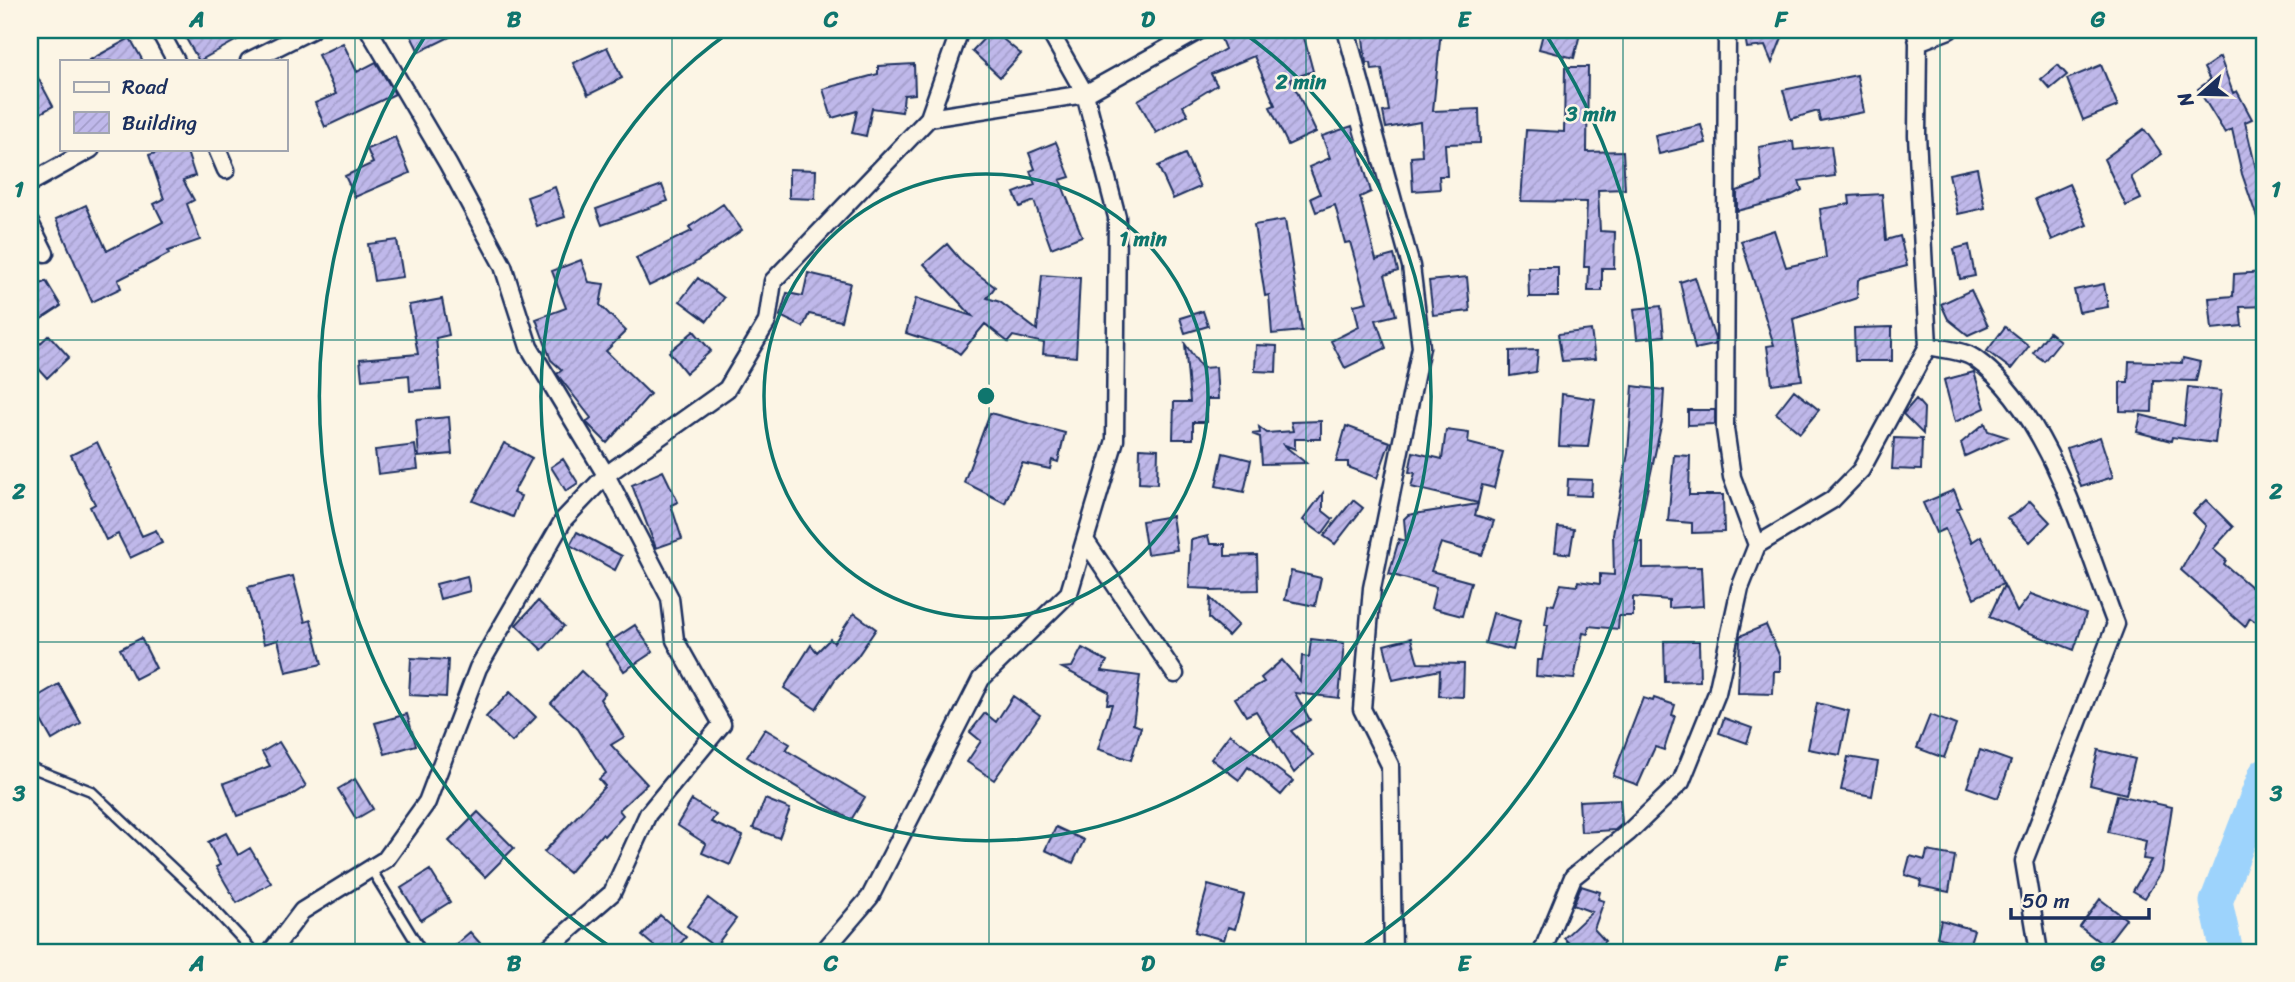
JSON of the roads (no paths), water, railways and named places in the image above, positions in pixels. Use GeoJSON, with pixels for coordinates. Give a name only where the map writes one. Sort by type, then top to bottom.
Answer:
{"type":"FeatureCollection","features":[{"type":"Feature","properties":{"kind":"street"},"geometry":{"type":"LineString","coordinates":[[159,30],[175,60]]}},
{"type":"Feature","properties":{"kind":"street"},"geometry":{"type":"LineString","coordinates":[[251,60],[311,30]]}},
{"type":"Feature","properties":{"kind":"street"},"geometry":{"type":"LineString","coordinates":[[369,30],[448,164],[503,266],[529,347],[606,475],[670,598],[675,640],[722,724],[648,814],[612,893],[544,952]]}},
{"type":"Feature","properties":{"kind":"street"},"geometry":{"type":"LineString","coordinates":[[271,952],[302,911],[386,859],[427,802],[478,668],[565,519],[606,475],[727,389],[767,322],[773,281],[929,118],[960,30]]}},
{"type":"Feature","properties":{"kind":"street"},"geometry":{"type":"LineString","coordinates":[[823,952],[870,897],[981,679],[1069,593],[1115,440],[1117,217],[1085,93],[1049,30]]}},
{"type":"Feature","properties":{"kind":"street"},"geometry":{"type":"LineString","coordinates":[[929,118],[1085,93],[1200,30]]}},
{"type":"Feature","properties":{"kind":"street"},"geometry":{"type":"LineString","coordinates":[[1346,30],[1411,266],[1421,347],[1372,588],[1362,709],[1390,765],[1393,952]]}},
{"type":"Feature","properties":{"kind":"street"},"geometry":{"type":"LineString","coordinates":[[1727,30],[1725,429],[1732,477],[1757,545]]}},
{"type":"Feature","properties":{"kind":"street"},"geometry":{"type":"LineString","coordinates":[[1542,952],[1573,877],[1629,832],[1681,782],[1717,693],[1740,588],[1757,545],[1832,500],[1861,470],[1928,346],[1917,135],[1916,36],[1949,30]]}},
{"type":"Feature","properties":{"kind":"street"},"geometry":{"type":"LineString","coordinates":[[30,183],[89,150]]}},
{"type":"Feature","properties":{"kind":"street"},"geometry":{"type":"LineString","coordinates":[[217,150],[226,170]]}},
{"type":"Feature","properties":{"kind":"street"},"geometry":{"type":"LineString","coordinates":[[30,223],[45,253]]}},
{"type":"Feature","properties":{"kind":"street"},"geometry":{"type":"LineString","coordinates":[[1928,346],[1973,356],[2019,401],[2051,457],[2116,624],[2024,861],[2039,952]]}},
{"type":"Feature","properties":{"kind":"street"},"geometry":{"type":"LineString","coordinates":[[1085,540],[1175,674]]}},
{"type":"Feature","properties":{"kind":"lane"},"geometry":{"type":"LineString","coordinates":[[30,767],[91,791],[200,894],[254,952]]}},
{"type":"Feature","properties":{"kind":"lane"},"geometry":{"type":"LineString","coordinates":[[370,869],[422,952]]}},
{"type":"Feature","properties":{"kind":"waterway"},"geometry":{"type":"LineString","coordinates":[[2227,952],[2216,902],[2265,774]]}}]}
